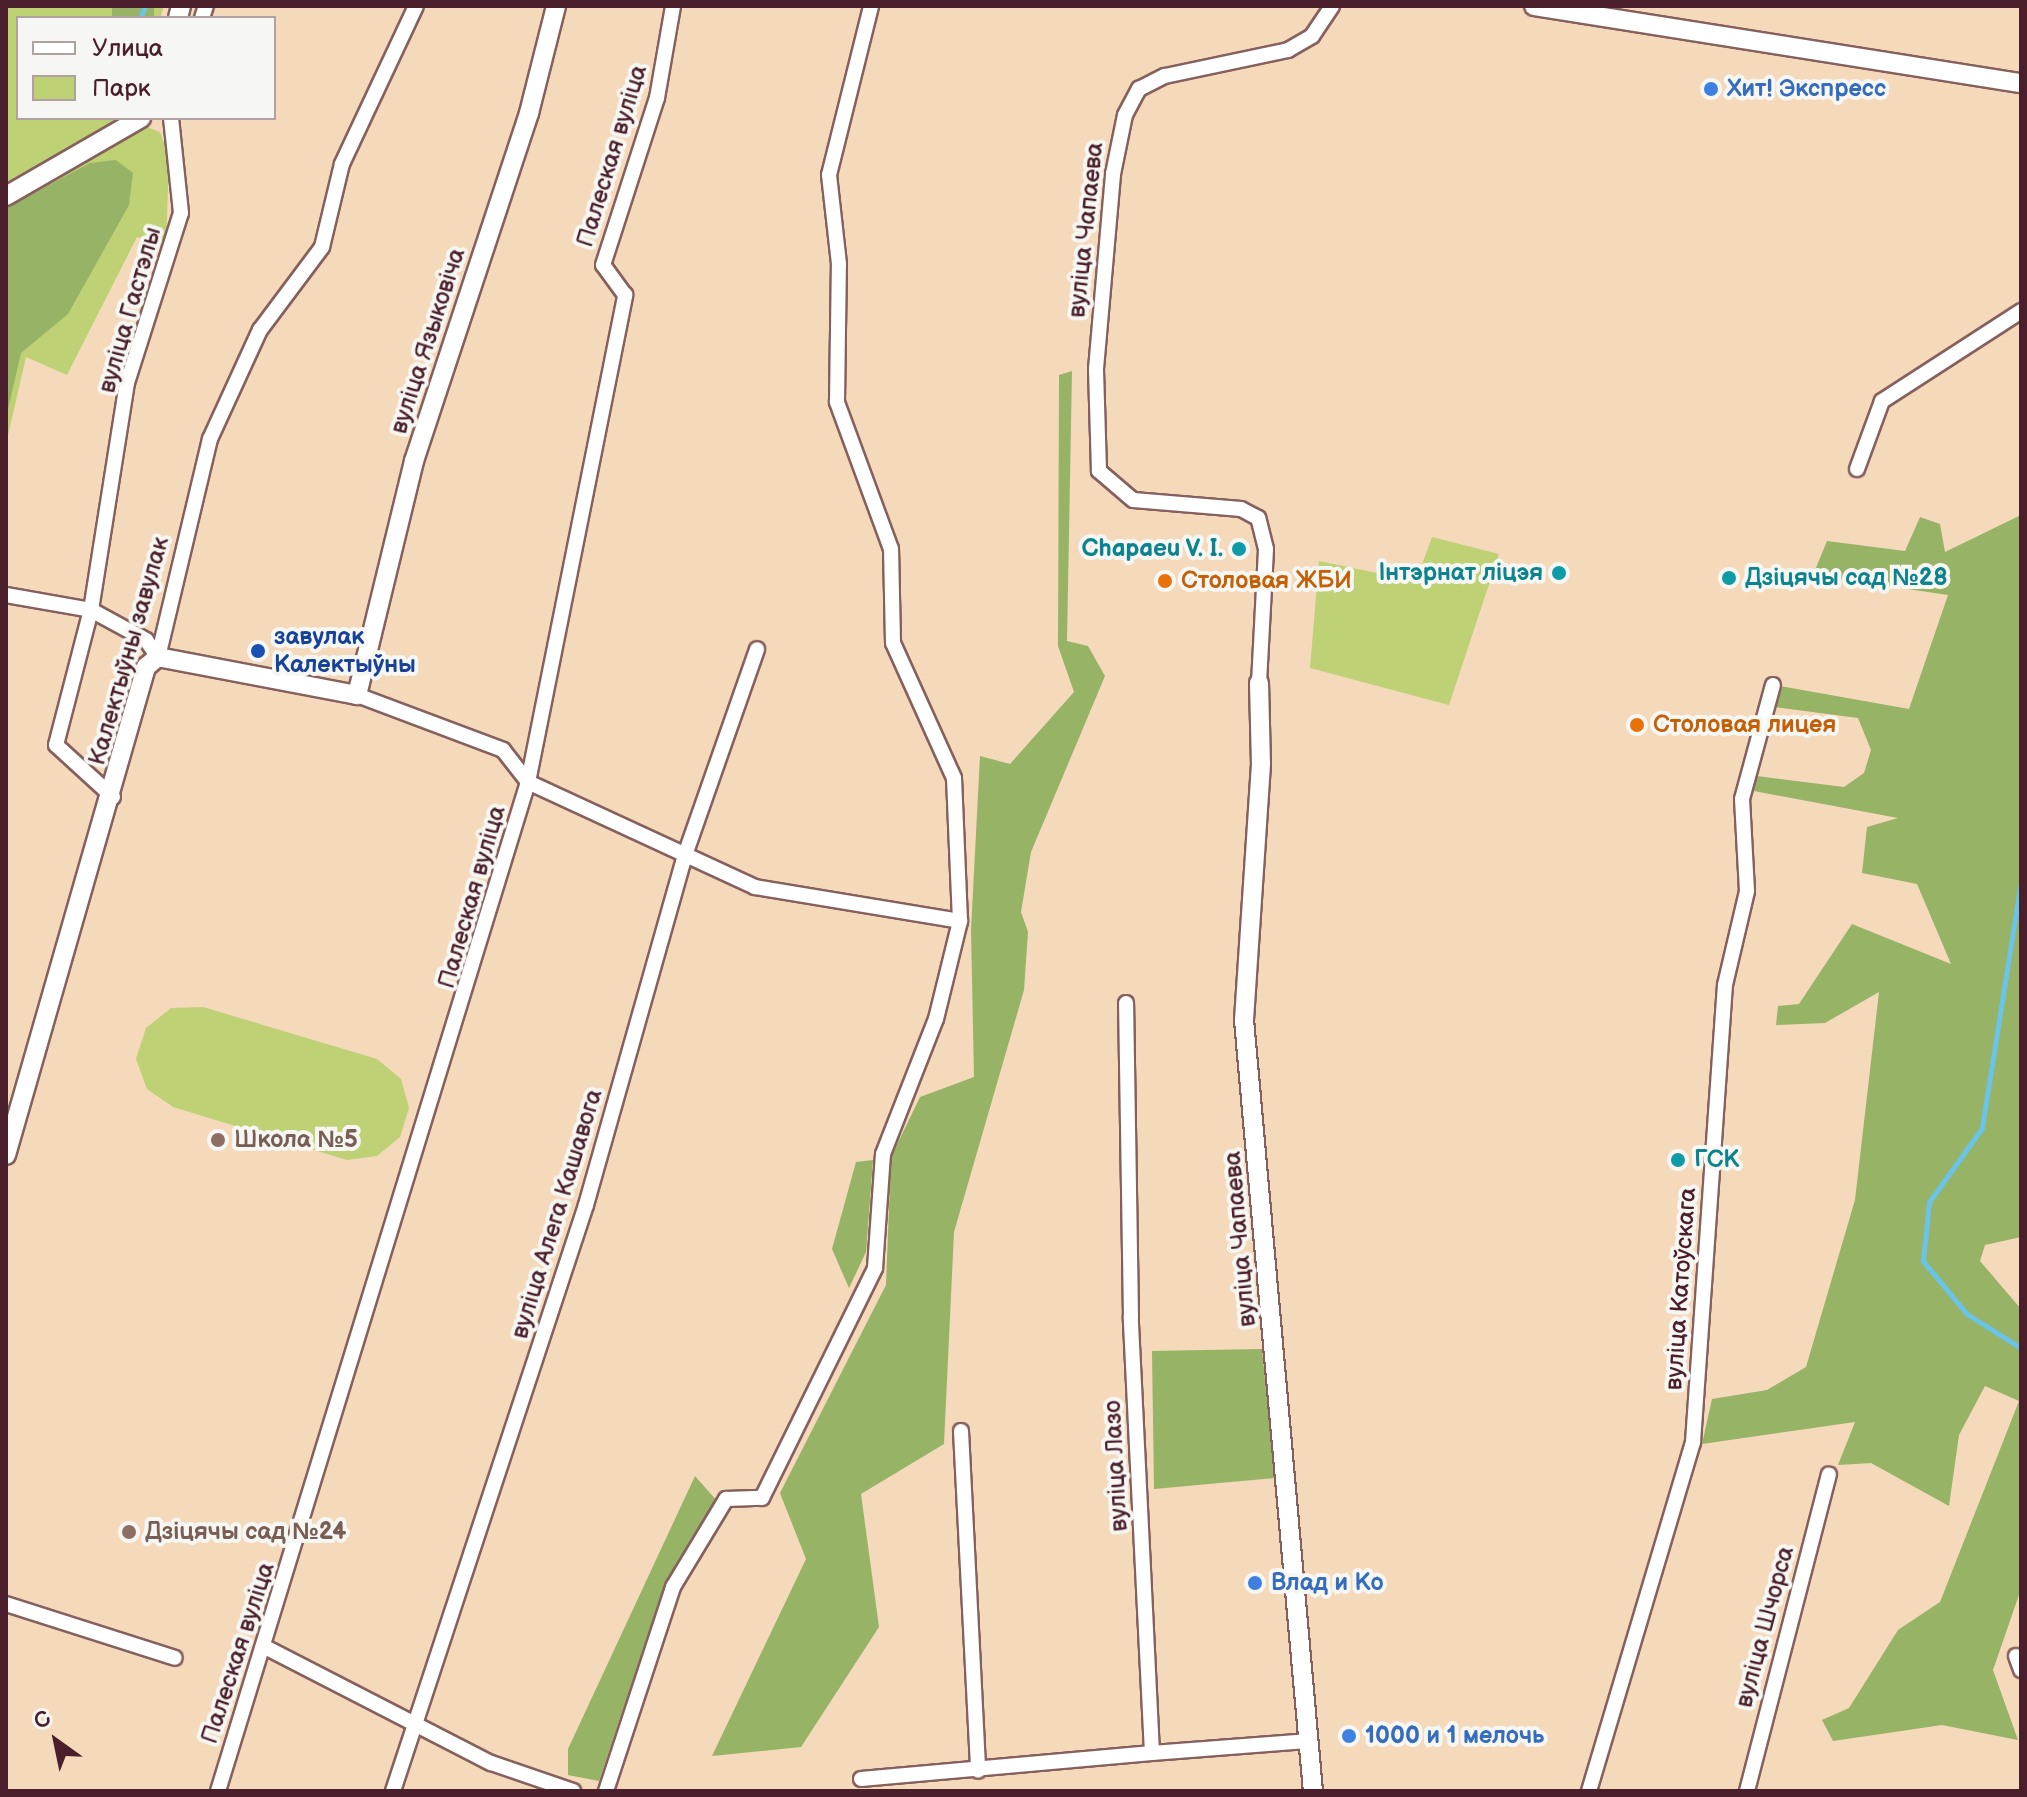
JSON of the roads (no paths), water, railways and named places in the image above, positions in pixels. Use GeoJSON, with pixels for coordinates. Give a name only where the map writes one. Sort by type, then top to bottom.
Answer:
{"type":"FeatureCollection","features":[{"type":"Feature","properties":{"kind":"street","name":"Калектыўны завулак"},"geometry":{"type":"LineString","coordinates":[[6,1155],[113,797],[146,667],[158,657],[210,439],[260,330],[322,247],[342,164],[416,6]]}},
{"type":"Feature","properties":{"kind":"street","name":"вуліца Языковіча"},"geometry":{"type":"LineString","coordinates":[[357,695],[414,461],[529,113],[556,6]]}},
{"type":"Feature","properties":{"kind":"street","name":"Палеская вуліца"},"geometry":{"type":"LineString","coordinates":[[218,1791],[528,782],[625,295],[603,265],[657,98],[673,6]]}},
{"type":"Feature","properties":{"kind":"street"},"geometry":{"type":"LineString","coordinates":[[606,1791],[673,1587],[726,1499],[762,1498],[875,1268],[883,1154],[936,1019],[960,921],[954,778],[893,643],[891,549],[837,402],[839,264],[829,175],[871,6]]}},
{"type":"Feature","properties":{"kind":"street","name":"вуліца Чапаева"},"geometry":{"type":"LineString","coordinates":[[1313,1791],[1244,1020],[1261,764],[1259,683],[1266,549],[1258,518],[1215,507],[1133,500],[1099,471],[1096,369],[1125,115],[1139,89],[1165,76],[1288,50],[1312,36],[1332,6]]}},
{"type":"Feature","properties":{"kind":"street"},"geometry":{"type":"LineString","coordinates":[[1534,6],[2021,83]]}},
{"type":"Feature","properties":{"kind":"street"},"geometry":{"type":"LineString","coordinates":[[6,196],[138,120]]}},
{"type":"Feature","properties":{"kind":"street","name":"вуліца Гастэлы"},"geometry":{"type":"LineString","coordinates":[[113,797],[56,745],[91,610],[127,383],[181,213],[171,120]]}},
{"type":"Feature","properties":{"kind":"street"},"geometry":{"type":"LineString","coordinates":[[1857,469],[1882,401],[2021,311]]}},
{"type":"Feature","properties":{"kind":"street"},"geometry":{"type":"LineString","coordinates":[[6,595],[91,610],[146,640],[158,657],[357,695],[503,750],[528,782],[755,887],[960,921]]}},
{"type":"Feature","properties":{"kind":"street","name":"вуліца Алега Кашавога"},"geometry":{"type":"LineString","coordinates":[[393,1791],[586,1205],[685,855],[757,649]]}},
{"type":"Feature","properties":{"kind":"street","name":"вуліца Катоўскага"},"geometry":{"type":"LineString","coordinates":[[1589,1791],[1693,1442],[1725,985],[1747,891],[1742,799],[1773,685]]}},
{"type":"Feature","properties":{"kind":"street","name":"вуліца Лазо"},"geometry":{"type":"LineString","coordinates":[[1126,1003],[1131,1317],[1152,1753]]}},
{"type":"Feature","properties":{"kind":"street"},"geometry":{"type":"LineString","coordinates":[[961,1431],[978,1771]]}},
{"type":"Feature","properties":{"kind":"street","name":"вуліца Шчорса"},"geometry":{"type":"LineString","coordinates":[[1747,1791],[1829,1474]]}},
{"type":"Feature","properties":{"kind":"street"},"geometry":{"type":"LineString","coordinates":[[6,1604],[175,1658]]}},
{"type":"Feature","properties":{"kind":"street"},"geometry":{"type":"LineString","coordinates":[[263,1646],[491,1763],[573,1791]]}},
{"type":"Feature","properties":{"kind":"street"},"geometry":{"type":"LineString","coordinates":[[861,1779],[1307,1741]]}},
{"type":"Feature","properties":{"kind":"waterway"},"geometry":{"type":"LineString","coordinates":[[141,16],[145,6]]}},
{"type":"Feature","properties":{"kind":"waterway"},"geometry":{"type":"LineString","coordinates":[[2021,774],[2021,779]]}},
{"type":"Feature","properties":{"kind":"waterway"},"geometry":{"type":"LineString","coordinates":[[2021,881],[1982,1128],[1929,1202],[1923,1261],[1967,1314],[2021,1348]]}},
{"type":"Feature","properties":{"kind":"place","name":"Хит! Экспресс"},"geometry":{"type":"Point","coordinates":[1711,89]}},
{"type":"Feature","properties":{"kind":"place","name":"Chapaeu V. I."},"geometry":{"type":"Point","coordinates":[1239,549]}},
{"type":"Feature","properties":{"kind":"place","name":"Інтэрнат ліцэя"},"geometry":{"type":"Point","coordinates":[1559,573]}},
{"type":"Feature","properties":{"kind":"place","name":"Дзіцячы сад №28"},"geometry":{"type":"Point","coordinates":[1729,578]}},
{"type":"Feature","properties":{"kind":"place","name":"Столовая ЖБИ"},"geometry":{"type":"Point","coordinates":[1165,581]}},
{"type":"Feature","properties":{"kind":"place","name":"завулак Калектыўны"},"geometry":{"type":"Point","coordinates":[258,651]}},
{"type":"Feature","properties":{"kind":"place","name":"Столовая лицея"},"geometry":{"type":"Point","coordinates":[1637,725]}},
{"type":"Feature","properties":{"kind":"place","name":"Школа №5"},"geometry":{"type":"Point","coordinates":[218,1140]}},
{"type":"Feature","properties":{"kind":"place","name":"ГСК"},"geometry":{"type":"Point","coordinates":[1678,1160]}},
{"type":"Feature","properties":{"kind":"place","name":"Дзіцячы сад №24"},"geometry":{"type":"Point","coordinates":[129,1532]}},
{"type":"Feature","properties":{"kind":"place","name":"Влад и Ко"},"geometry":{"type":"Point","coordinates":[1255,1583]}},
{"type":"Feature","properties":{"kind":"place","name":"1000 и 1 мелочь"},"geometry":{"type":"Point","coordinates":[1349,1736]}}]}
